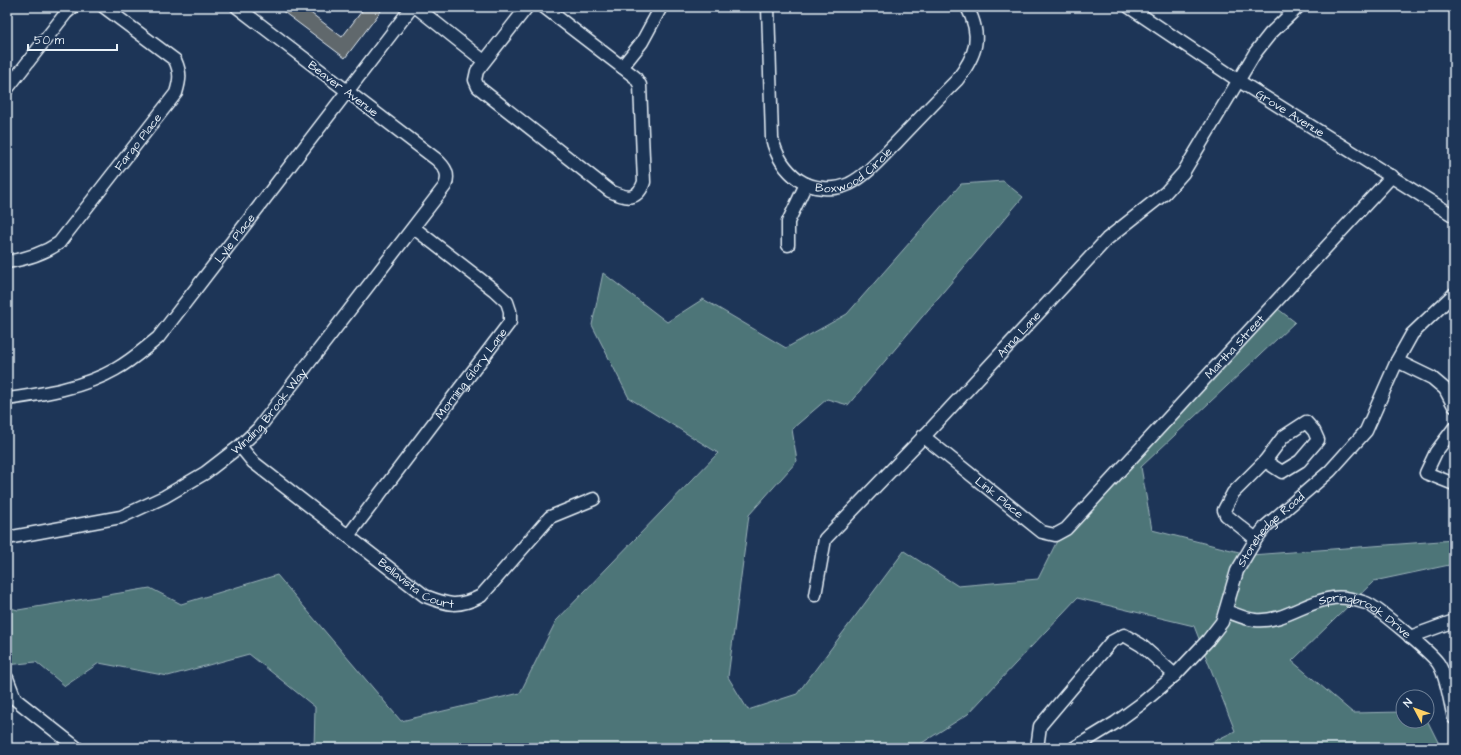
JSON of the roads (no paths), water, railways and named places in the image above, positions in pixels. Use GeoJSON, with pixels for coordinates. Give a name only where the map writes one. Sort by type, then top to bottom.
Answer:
{"type":"FeatureCollection","features":[{"type":"Feature","properties":{"kind":"street"},"geometry":{"type":"LineString","coordinates":[[9,84],[66,13],[73,7]]}},
{"type":"Feature","properties":{"kind":"street","name":"Fargo Place"},"geometry":{"type":"LineString","coordinates":[[7,262],[36,256],[48,251],[59,243],[176,93],[180,81],[180,70],[175,60],[104,7]]}},
{"type":"Feature","properties":{"kind":"street","name":"Beaver Avenue"},"geometry":{"type":"LineString","coordinates":[[237,7],[436,159],[447,172]]}},
{"type":"Feature","properties":{"kind":"street","name":"Lyle Place"},"geometry":{"type":"LineString","coordinates":[[7,399],[46,393],[81,384],[115,370],[158,338],[346,91],[412,7]]}},
{"type":"Feature","properties":{"kind":"street"},"geometry":{"type":"LineString","coordinates":[[416,7],[484,61]]}},
{"type":"Feature","properties":{"kind":"street"},"geometry":{"type":"LineString","coordinates":[[527,7],[484,61],[477,71],[475,80],[482,91],[610,191],[624,198],[634,196],[641,190],[644,182],[640,85],[634,77],[622,67],[544,7]]}},
{"type":"Feature","properties":{"kind":"street"},"geometry":{"type":"LineString","coordinates":[[622,67],[642,42],[661,7]]}},
{"type":"Feature","properties":{"kind":"street","name":"Boxwood Circle"},"geometry":{"type":"LineString","coordinates":[[768,7],[772,138],[779,160],[786,169],[806,184],[816,187],[839,187],[855,180],[868,171],[957,80],[968,64],[976,42],[974,21],[967,7]]}},
{"type":"Feature","properties":{"kind":"street","name":"Grove Avenue"},"geometry":{"type":"LineString","coordinates":[[1129,7],[1239,80],[1454,216]]}},
{"type":"Feature","properties":{"kind":"street","name":"Anna Lane"},"geometry":{"type":"LineString","coordinates":[[815,595],[825,540],[1107,239],[1170,188],[1183,173],[1255,53],[1270,34],[1298,7]]}},
{"type":"Feature","properties":{"kind":"street","name":"Winding Brook Way"},"geometry":{"type":"LineString","coordinates":[[7,538],[121,517],[164,497],[205,473],[240,446],[258,429],[414,228],[445,186],[448,179],[447,172]]}},
{"type":"Feature","properties":{"kind":"street","name":"Martha Street"},"geometry":{"type":"LineString","coordinates":[[1078,517],[1392,176]]}},
{"type":"Feature","properties":{"kind":"street"},"geometry":{"type":"LineString","coordinates":[[788,245],[788,222],[806,184]]}},
{"type":"Feature","properties":{"kind":"street","name":"Morning Glory Lane"},"geometry":{"type":"LineString","coordinates":[[348,536],[510,322],[510,311],[507,302],[494,290],[414,228]]}},
{"type":"Feature","properties":{"kind":"street","name":"Stonehedge Road"},"geometry":{"type":"LineString","coordinates":[[1074,748],[1096,735],[1141,704],[1175,675],[1208,640],[1222,622],[1226,611],[1229,592],[1237,571],[1256,539],[1266,526],[1330,471],[1366,431],[1397,361],[1412,334],[1454,294]]}},
{"type":"Feature","properties":{"kind":"street"},"geometry":{"type":"LineString","coordinates":[[1397,361],[1432,378],[1445,389],[1454,406]]}},
{"type":"Feature","properties":{"kind":"street"},"geometry":{"type":"LineString","coordinates":[[1454,428],[1436,452],[1426,473],[1454,484]]}},
{"type":"Feature","properties":{"kind":"street","name":"Link Place"},"geometry":{"type":"LineString","coordinates":[[924,436],[1042,532],[1055,535],[1066,529],[1078,517]]}},
{"type":"Feature","properties":{"kind":"street","name":"Bellavista Court"},"geometry":{"type":"LineString","coordinates":[[240,446],[253,462],[425,596],[442,603],[456,605],[468,602],[481,596],[550,517],[594,499]]}},
{"type":"Feature","properties":{"kind":"street"},"geometry":{"type":"LineString","coordinates":[[1256,539],[1226,515],[1224,510],[1234,493],[1265,461]]}},
{"type":"Feature","properties":{"kind":"street","name":"Springbrook Drive"},"geometry":{"type":"LineString","coordinates":[[1226,611],[1254,620],[1266,620],[1280,617],[1320,600],[1334,597],[1367,603],[1438,663],[1454,718]]}},
{"type":"Feature","properties":{"kind":"street"},"geometry":{"type":"LineString","coordinates":[[1410,638],[1454,621]]}},
{"type":"Feature","properties":{"kind":"street"},"geometry":{"type":"LineString","coordinates":[[1037,748],[1040,726],[1111,642],[1124,635],[1141,645],[1175,675]]}},
{"type":"Feature","properties":{"kind":"street"},"geometry":{"type":"LineString","coordinates":[[7,678],[15,699],[77,748]]}},
{"type":"Feature","properties":{"kind":"street"},"geometry":{"type":"LineString","coordinates":[[1096,735],[1096,748]]}}]}
